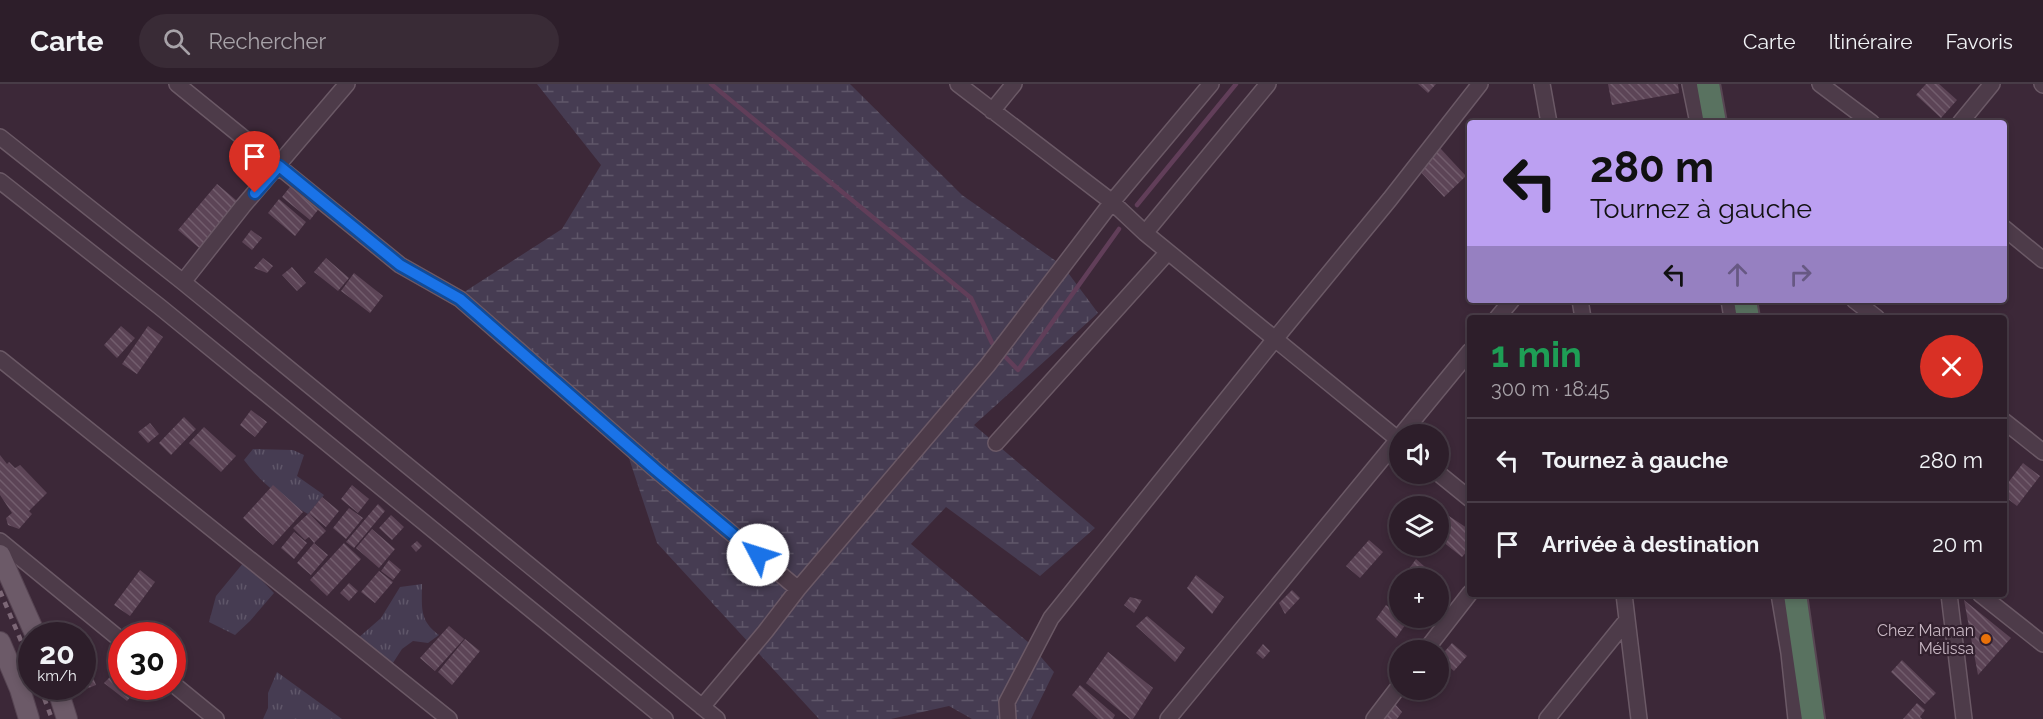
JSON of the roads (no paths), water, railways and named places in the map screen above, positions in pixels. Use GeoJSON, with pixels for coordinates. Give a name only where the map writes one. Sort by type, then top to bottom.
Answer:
{"type":"FeatureCollection","features":[{"type":"Feature","properties":{"kind":"highway"},"geometry":{"type":"LineString","coordinates":[[1708,84],[1714,120]]}},
{"type":"Feature","properties":{"kind":"highway"},"geometry":{"type":"LineString","coordinates":[[1795,597],[1813,719]]}},
{"type":"Feature","properties":{"kind":"main road"},"geometry":{"type":"LineString","coordinates":[[0,555],[30,622]]}},
{"type":"Feature","properties":{"kind":"main road"},"geometry":{"type":"LineString","coordinates":[[0,642],[20,689],[29,719]]}},
{"type":"Feature","properties":{"kind":"main road"},"geometry":{"type":"LineString","coordinates":[[61,700],[67,719]]}},
{"type":"Feature","properties":{"kind":"street"},"geometry":{"type":"LineString","coordinates":[[177,84],[400,265],[460,299],[656,470],[798,589]]}},
{"type":"Feature","properties":{"kind":"street"},"geometry":{"type":"LineString","coordinates":[[183,282],[243,206],[347,84]]}},
{"type":"Feature","properties":{"kind":"street"},"geometry":{"type":"LineString","coordinates":[[958,84],[1112,202],[1168,252],[1389,430]]}},
{"type":"Feature","properties":{"kind":"street"},"geometry":{"type":"LineString","coordinates":[[992,111],[1014,84]]}},
{"type":"Feature","properties":{"kind":"street"},"geometry":{"type":"LineString","coordinates":[[702,707],[798,589],[987,366],[1112,202],[1211,84]]}},
{"type":"Feature","properties":{"kind":"street"},"geometry":{"type":"LineString","coordinates":[[1146,233],[1268,84]]}},
{"type":"Feature","properties":{"kind":"street"},"geometry":{"type":"LineString","coordinates":[[1008,719],[1007,702],[1052,618],[1480,84]]}},
{"type":"Feature","properties":{"kind":"street"},"geometry":{"type":"LineString","coordinates":[[1542,84],[1548,120]]}},
{"type":"Feature","properties":{"kind":"street"},"geometry":{"type":"LineString","coordinates":[[1690,84],[1697,120]]}},
{"type":"Feature","properties":{"kind":"street"},"geometry":{"type":"LineString","coordinates":[[1820,84],[1868,120]]}},
{"type":"Feature","properties":{"kind":"street"},"geometry":{"type":"LineString","coordinates":[[1962,120],[1992,84]]}},
{"type":"Feature","properties":{"kind":"street"},"geometry":{"type":"LineString","coordinates":[[0,137],[183,282],[717,719]]}},
{"type":"Feature","properties":{"kind":"street"},"geometry":{"type":"LineString","coordinates":[[0,181],[170,314],[665,719]]}},
{"type":"Feature","properties":{"kind":"street"},"geometry":{"type":"LineString","coordinates":[[2007,230],[2043,260]]}},
{"type":"Feature","properties":{"kind":"street"},"geometry":{"type":"LineString","coordinates":[[996,443],[1168,252]]}},
{"type":"Feature","properties":{"kind":"street"},"geometry":{"type":"LineString","coordinates":[[1500,315],[1510,303]]}},
{"type":"Feature","properties":{"kind":"street"},"geometry":{"type":"LineString","coordinates":[[1858,303],[1873,315]]}},
{"type":"Feature","properties":{"kind":"street"},"geometry":{"type":"LineString","coordinates":[[1410,424],[1467,355]]}},
{"type":"Feature","properties":{"kind":"street"},"geometry":{"type":"LineString","coordinates":[[0,359],[449,719]]}},
{"type":"Feature","properties":{"kind":"street"},"geometry":{"type":"LineString","coordinates":[[2007,423],[2043,452]]}},
{"type":"Feature","properties":{"kind":"street"},"geometry":{"type":"LineString","coordinates":[[1168,719],[1389,450]]}},
{"type":"Feature","properties":{"kind":"street"},"geometry":{"type":"LineString","coordinates":[[1449,482],[1467,497]]}},
{"type":"Feature","properties":{"kind":"street"},"geometry":{"type":"LineString","coordinates":[[0,542],[108,630]]}},
{"type":"Feature","properties":{"kind":"street"},"geometry":{"type":"LineString","coordinates":[[1433,640],[1467,596]]}},
{"type":"Feature","properties":{"kind":"street"},"geometry":{"type":"LineString","coordinates":[[1624,597],[1639,719]]}},
{"type":"Feature","properties":{"kind":"street"},"geometry":{"type":"LineString","coordinates":[[1780,597],[1791,664],[1796,719]]}},
{"type":"Feature","properties":{"kind":"street"},"geometry":{"type":"LineString","coordinates":[[1949,597],[1964,719]]}},
{"type":"Feature","properties":{"kind":"street"},"geometry":{"type":"LineString","coordinates":[[1984,597],[2043,644]]}},
{"type":"Feature","properties":{"kind":"street"},"geometry":{"type":"LineString","coordinates":[[1548,719],[1627,620]]}},
{"type":"Feature","properties":{"kind":"street"},"geometry":{"type":"LineString","coordinates":[[186,694],[216,719]]}},
{"type":"Feature","properties":{"kind":"street"},"geometry":{"type":"LineString","coordinates":[[1374,719],[1389,699]]}},
{"type":"Feature","properties":{"kind":"waterway"},"geometry":{"type":"LineString","coordinates":[[711,84],[971,298],[992,343],[1018,370],[1119,229]]}},
{"type":"Feature","properties":{"kind":"waterway"},"geometry":{"type":"LineString","coordinates":[[1137,205],[1236,84]]}},
{"type":"Feature","properties":{"kind":"railway"},"geometry":{"type":"LineString","coordinates":[[0,591],[18,634]]}},
{"type":"Feature","properties":{"kind":"railway"},"geometry":{"type":"LineString","coordinates":[[45,700],[52,719]]}},
{"type":"Feature","properties":{"kind":"place","name":"Chez Maman Mélissa"},"geometry":{"type":"Point","coordinates":[1986,639]}}]}
